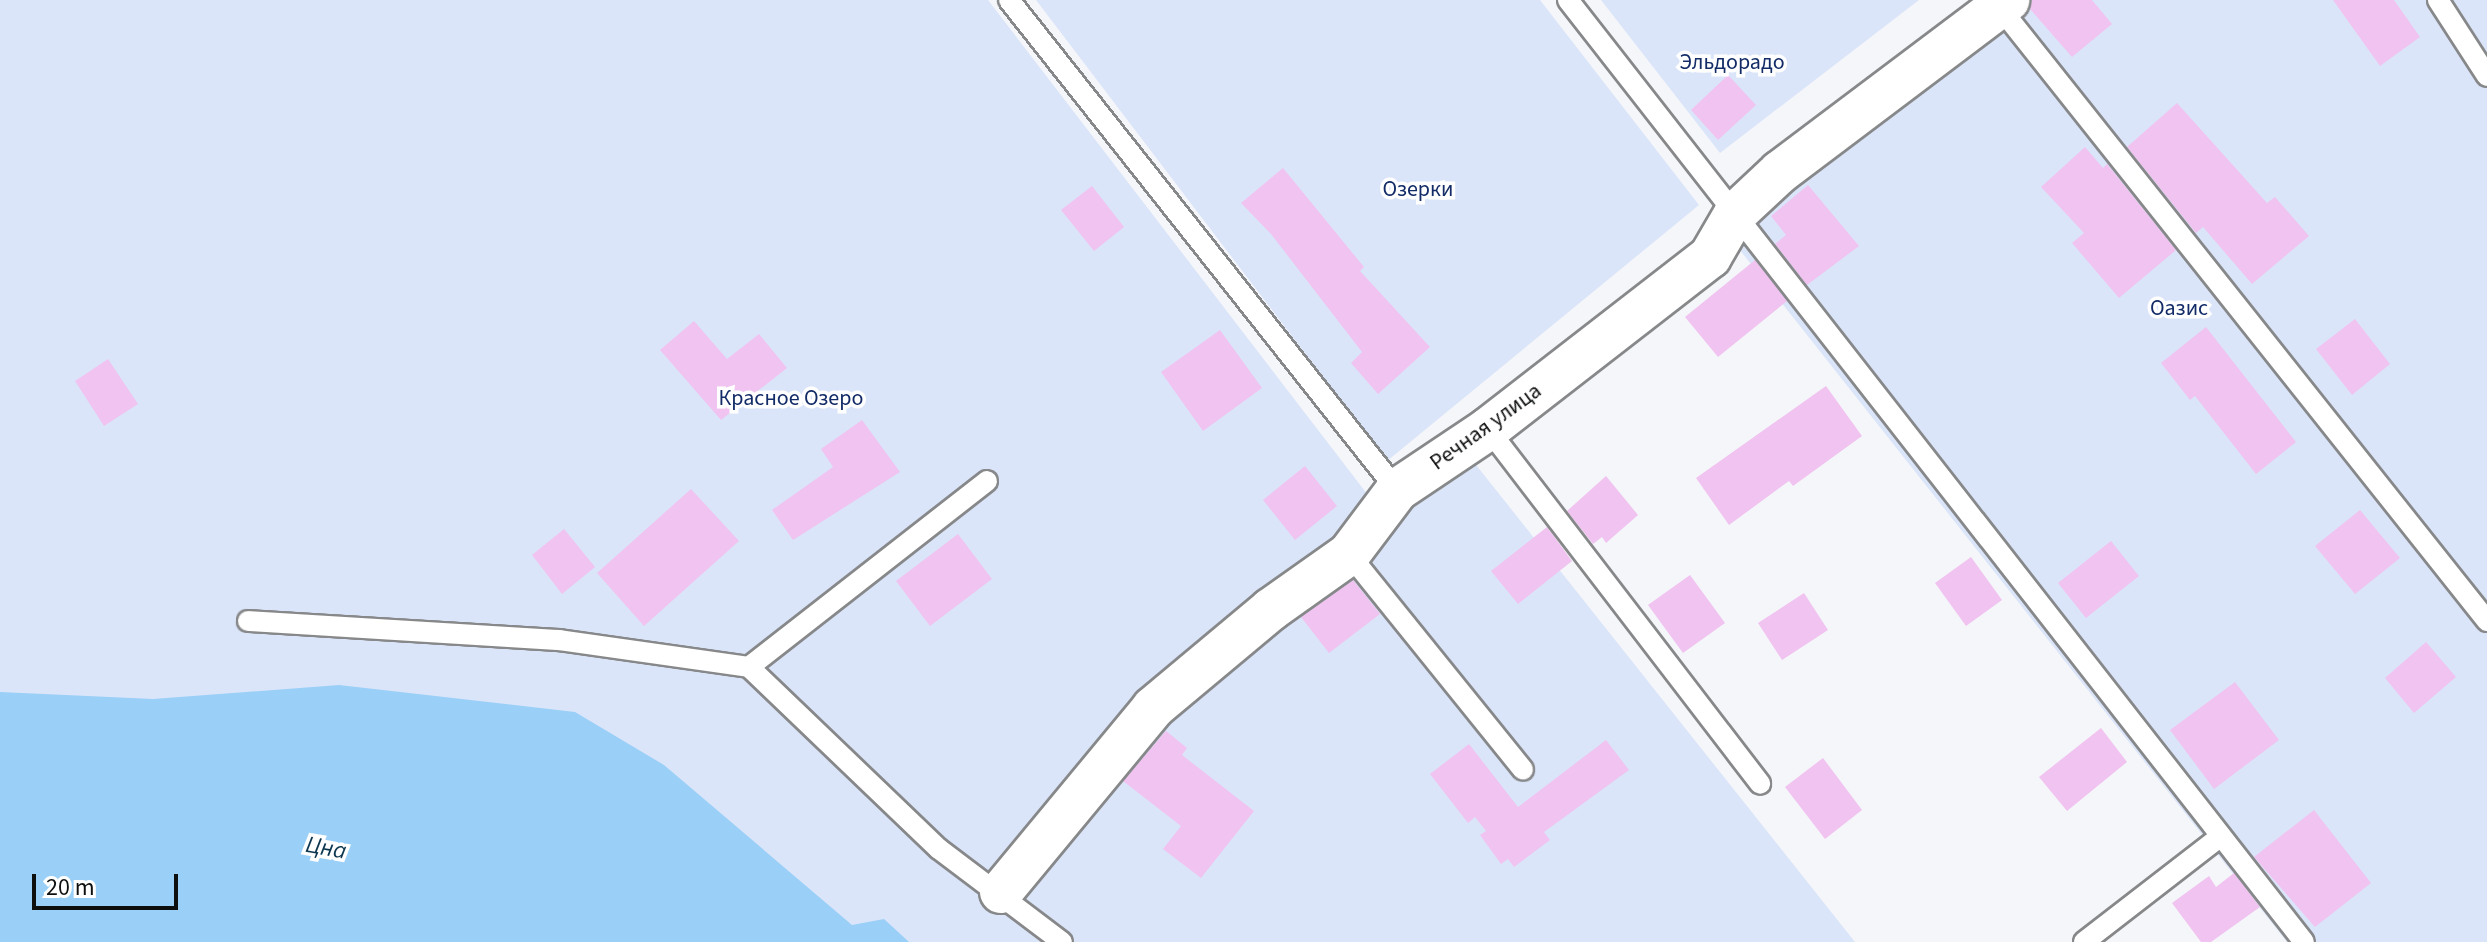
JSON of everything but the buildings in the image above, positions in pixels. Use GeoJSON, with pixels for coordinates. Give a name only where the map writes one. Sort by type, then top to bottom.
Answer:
{"type":"FeatureCollection","features":[{"type":"Feature","properties":{"kind":"street","name":"Речная улица"},"geometry":{"type":"LineString","coordinates":[[1001,892],[1153,708],[1270,610],[1349,554],[1397,490],[1488,429],[1710,257],[1735,214],[1780,172],[2001,2]]}},
{"type":"Feature","properties":{"kind":"lane"},"geometry":{"type":"LineString","coordinates":[[1009,0],[1397,490]]}},
{"type":"Feature","properties":{"kind":"lane"},"geometry":{"type":"LineString","coordinates":[[1568,0],[2304,942]]}},
{"type":"Feature","properties":{"kind":"lane"},"geometry":{"type":"LineString","coordinates":[[2438,0],[2487,76]]}},
{"type":"Feature","properties":{"kind":"lane"},"geometry":{"type":"LineString","coordinates":[[2001,2],[2487,621]]}},
{"type":"Feature","properties":{"kind":"lane"},"geometry":{"type":"LineString","coordinates":[[1488,429],[1760,784]]}},
{"type":"Feature","properties":{"kind":"lane"},"geometry":{"type":"LineString","coordinates":[[749,667],[987,481]]}},
{"type":"Feature","properties":{"kind":"lane"},"geometry":{"type":"LineString","coordinates":[[1349,554],[1523,770]]}},
{"type":"Feature","properties":{"kind":"lane"},"geometry":{"type":"LineString","coordinates":[[248,621],[559,640],[749,667],[939,849],[1001,892],[1062,942]]}},
{"type":"Feature","properties":{"kind":"lane"},"geometry":{"type":"LineString","coordinates":[[2084,942],[2221,836]]}},
{"type":"Feature","properties":{"kind":"green space","name":"Красное Озеро"},"geometry":{"type":"Polygon","coordinates":[[[0,0],[988,0],[1381,512],[1465,451],[1855,942],[853,942],[0,725],[0,0]]]}},
{"type":"Feature","properties":{"kind":"green space","name":"Озерки"},"geometry":{"type":"Polygon","coordinates":[[[1036,0],[1540,0],[1699,205],[1387,461],[1036,0]]]}},
{"type":"Feature","properties":{"kind":"green space","name":"Эльдорадо"},"geometry":{"type":"Polygon","coordinates":[[[1601,0],[1919,0],[1720,153],[1601,0]]]}},
{"type":"Feature","properties":{"kind":"green space","name":"Оазис"},"geometry":{"type":"Polygon","coordinates":[[[2036,0],[2487,0],[2487,942],[2287,942],[1724,230],[2036,0]]]}},
{"type":"Feature","properties":{"kind":"water","name":"Цна"},"geometry":{"type":"Polygon","coordinates":[[[339,685],[575,712],[664,765],[852,925],[884,919],[909,942],[0,942],[0,692],[153,699],[339,685]]]}}]}
